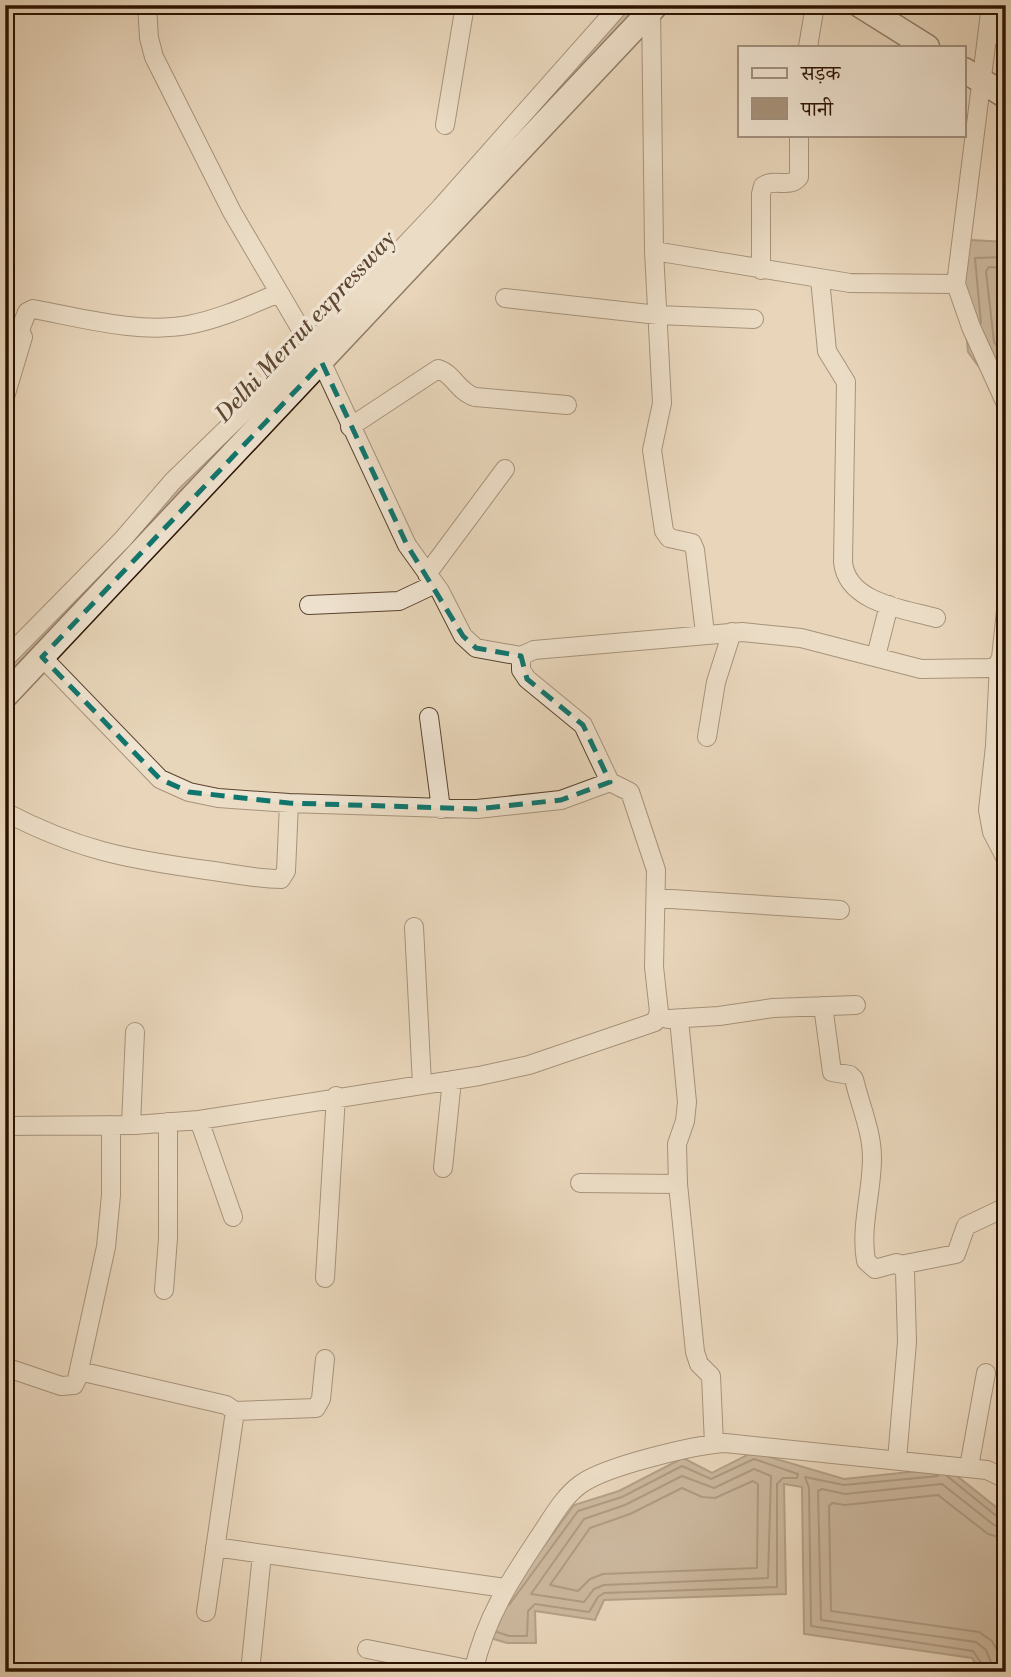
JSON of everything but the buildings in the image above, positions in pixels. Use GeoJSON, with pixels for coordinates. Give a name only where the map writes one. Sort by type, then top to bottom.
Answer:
{"type":"FeatureCollection","features":[{"type":"Feature","properties":{"kind":"street"},"geometry":{"type":"LineString","coordinates":[[147,5],[149,38],[154,57],[232,212],[316,354],[407,545],[470,644],[486,651],[521,656],[534,650],[732,632],[801,638],[932,670],[989,668],[999,664]]}},
{"type":"Feature","properties":{"kind":"street"},"geometry":{"type":"LineString","coordinates":[[445,125],[466,5]]}},
{"type":"Feature","properties":{"kind":"street"},"geometry":{"type":"LineString","coordinates":[[5,696],[316,354],[620,5]]}},
{"type":"Feature","properties":{"kind":"street"},"geometry":{"type":"LineString","coordinates":[[808,46],[815,5]]}},
{"type":"Feature","properties":{"kind":"street"},"geometry":{"type":"LineString","coordinates":[[860,5],[925,46]]}},
{"type":"Feature","properties":{"kind":"street"},"geometry":{"type":"LineString","coordinates":[[991,5],[997,35],[974,76],[956,284],[971,327],[1006,404]]}},
{"type":"Feature","properties":{"kind":"street"},"geometry":{"type":"LineString","coordinates":[[5,659],[123,539],[172,482],[316,354],[654,6]]}},
{"type":"Feature","properties":{"kind":"street"},"geometry":{"type":"LineString","coordinates":[[654,6],[654,251],[662,403],[652,450],[661,520],[669,538],[686,540],[695,550],[705,633]]}},
{"type":"Feature","properties":{"kind":"street"},"geometry":{"type":"LineString","coordinates":[[974,76],[1006,96]]}},
{"type":"Feature","properties":{"kind":"street"},"geometry":{"type":"LineString","coordinates":[[761,270],[763,186],[769,181],[788,183],[799,177],[799,136]]}},
{"type":"Feature","properties":{"kind":"street"},"geometry":{"type":"LineString","coordinates":[[654,251],[850,283],[956,284]]}},
{"type":"Feature","properties":{"kind":"street"},"geometry":{"type":"LineString","coordinates":[[820,279],[827,351],[846,382],[844,570],[860,592],[889,605],[936,618]]}},
{"type":"Feature","properties":{"kind":"street"},"geometry":{"type":"LineString","coordinates":[[5,397],[23,338],[13,329],[26,312],[33,309],[152,327],[188,325],[216,318],[279,293]]}},
{"type":"Feature","properties":{"kind":"street"},"geometry":{"type":"LineString","coordinates":[[505,298],[658,315],[754,319]]}},
{"type":"Feature","properties":{"kind":"street"},"geometry":{"type":"LineString","coordinates":[[350,427],[438,369],[445,371],[468,395],[567,405]]}},
{"type":"Feature","properties":{"kind":"street"},"geometry":{"type":"LineString","coordinates":[[309,605],[399,601],[431,579],[505,469]]}},
{"type":"Feature","properties":{"kind":"street"},"geometry":{"type":"LineString","coordinates":[[876,656],[889,605]]}},
{"type":"Feature","properties":{"kind":"street"},"geometry":{"type":"LineString","coordinates":[[1006,611],[999,664],[995,746],[988,810],[992,832],[1006,859]]}},
{"type":"Feature","properties":{"kind":"street"},"geometry":{"type":"LineString","coordinates":[[707,737],[716,682],[732,632]]}},
{"type":"Feature","properties":{"kind":"street"},"geometry":{"type":"LineString","coordinates":[[521,656],[521,670],[527,679],[583,725],[610,782],[627,789],[632,797],[656,870],[654,967],[658,1019]]}},
{"type":"Feature","properties":{"kind":"street"},"geometry":{"type":"LineString","coordinates":[[42,657],[149,769],[172,787],[218,798],[441,809],[561,800],[610,782]]}},
{"type":"Feature","properties":{"kind":"street"},"geometry":{"type":"LineString","coordinates":[[429,717],[441,809]]}},
{"type":"Feature","properties":{"kind":"street"},"geometry":{"type":"LineString","coordinates":[[5,812],[63,840],[134,860],[281,879],[286,870],[289,803]]}},
{"type":"Feature","properties":{"kind":"street"},"geometry":{"type":"LineString","coordinates":[[656,898],[840,910]]}},
{"type":"Feature","properties":{"kind":"street"},"geometry":{"type":"LineString","coordinates":[[414,926],[422,1084]]}},
{"type":"Feature","properties":{"kind":"street"},"geometry":{"type":"LineString","coordinates":[[5,1126],[131,1125],[199,1120],[336,1096],[452,1080],[529,1065],[658,1019],[856,1005]]}},
{"type":"Feature","properties":{"kind":"street"},"geometry":{"type":"LineString","coordinates":[[823,1006],[832,1072],[850,1075],[853,1079],[871,1144],[871,1180],[864,1235],[866,1261],[875,1269],[956,1254],[966,1226],[1006,1207]]}},
{"type":"Feature","properties":{"kind":"street"},"geometry":{"type":"LineString","coordinates":[[679,1018],[687,1102],[685,1121],[677,1144],[677,1184],[695,1352],[699,1364],[711,1376],[714,1444]]}},
{"type":"Feature","properties":{"kind":"street"},"geometry":{"type":"LineString","coordinates":[[131,1125],[135,1032]]}},
{"type":"Feature","properties":{"kind":"street"},"geometry":{"type":"LineString","coordinates":[[443,1168],[452,1080]]}},
{"type":"Feature","properties":{"kind":"street"},"geometry":{"type":"LineString","coordinates":[[325,1278],[335,1157],[336,1096]]}},
{"type":"Feature","properties":{"kind":"street"},"geometry":{"type":"LineString","coordinates":[[199,1120],[233,1217]]}},
{"type":"Feature","properties":{"kind":"street"},"geometry":{"type":"LineString","coordinates":[[164,1290],[168,1238],[168,1122]]}},
{"type":"Feature","properties":{"kind":"street"},"geometry":{"type":"LineString","coordinates":[[5,1367],[68,1387],[74,1385],[110,1222],[111,1125]]}},
{"type":"Feature","properties":{"kind":"street"},"geometry":{"type":"LineString","coordinates":[[580,1183],[677,1184]]}},
{"type":"Feature","properties":{"kind":"street"},"geometry":{"type":"LineString","coordinates":[[897,1460],[908,1309],[905,1272],[900,1265]]}},
{"type":"Feature","properties":{"kind":"street"},"geometry":{"type":"LineString","coordinates":[[79,1371],[226,1405],[235,1411],[316,1408],[321,1399],[325,1359]]}},
{"type":"Feature","properties":{"kind":"street"},"geometry":{"type":"LineString","coordinates":[[969,1467],[986,1373]]}},
{"type":"Feature","properties":{"kind":"street"},"geometry":{"type":"LineString","coordinates":[[206,1612],[236,1422],[235,1411]]}},
{"type":"Feature","properties":{"kind":"street"},"geometry":{"type":"LineString","coordinates":[[367,1649],[473,1671],[492,1611],[562,1502],[584,1481],[687,1447],[714,1444],[969,1467],[987,1469],[1006,1479]]}},
{"type":"Feature","properties":{"kind":"street"},"geometry":{"type":"LineString","coordinates":[[215,1547],[505,1588]]}},
{"type":"Feature","properties":{"kind":"street"},"geometry":{"type":"LineString","coordinates":[[250,1672],[262,1554]]}},
{"type":"Feature","properties":{"kind":"highlighted area"},"geometry":{"type":"Polygon","coordinates":[[[322,363],[407,545],[463,636],[476,648],[521,656],[527,679],[583,725],[610,782],[561,800],[477,809],[289,803],[189,792],[160,779],[42,657],[322,363]]]}},
{"type":"Feature","properties":{"kind":"water"},"geometry":{"type":"Polygon","coordinates":[[[971,240],[1006,242],[1006,404],[968,352],[959,252],[971,240]]]}},
{"type":"Feature","properties":{"kind":"water"},"geometry":{"type":"Polygon","coordinates":[[[753,1452],[844,1479],[947,1468],[1006,1515],[1006,1672],[981,1672],[972,1658],[804,1634],[802,1487],[784,1484],[786,1594],[604,1600],[595,1620],[535,1611],[536,1643],[507,1643],[487,1637],[493,1615],[574,1505],[619,1491],[683,1458],[712,1473],[753,1452]]]}},
{"type":"Feature","properties":{"kind":"waterway","name":"Delhi Merrut expressway"},"geometry":{"type":"LineString","coordinates":[[504,149],[639,5]]}},
{"type":"Feature","properties":{"kind":"waterway","name":"Delhi Merrut expressway"},"geometry":{"type":"LineString","coordinates":[[5,677],[255,412]]}}]}
